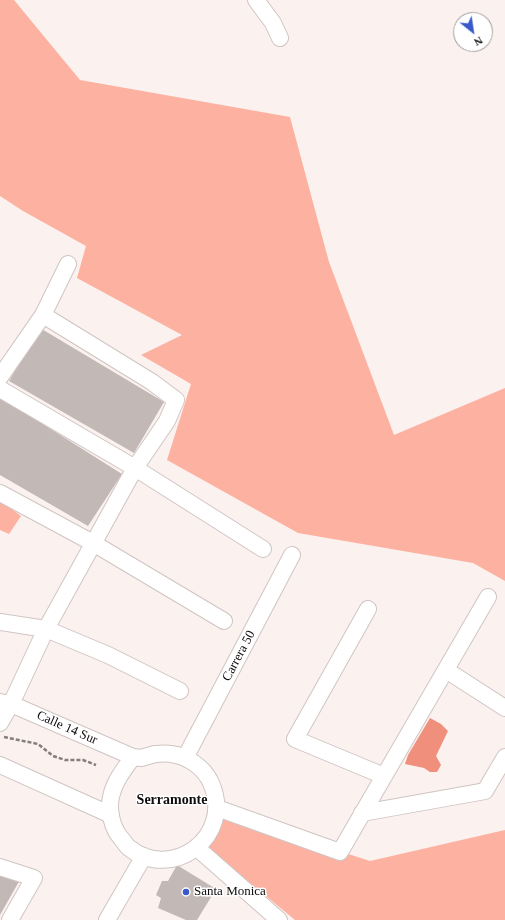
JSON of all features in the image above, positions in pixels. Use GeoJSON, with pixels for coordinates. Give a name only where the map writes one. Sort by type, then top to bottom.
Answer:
{"type":"FeatureCollection","features":[{"type":"Feature","properties":{"kind":"street"},"geometry":{"type":"LineString","coordinates":[[256,0],[273,23],[280,38]]}},
{"type":"Feature","properties":{"kind":"street"},"geometry":{"type":"LineString","coordinates":[[0,377],[43,315],[68,264]]}},
{"type":"Feature","properties":{"kind":"street"},"geometry":{"type":"LineString","coordinates":[[2,730],[5,703],[135,468],[167,421],[176,400],[152,382],[43,315]]}},
{"type":"Feature","properties":{"kind":"street"},"geometry":{"type":"LineString","coordinates":[[0,389],[135,468],[263,548]]}},
{"type":"Feature","properties":{"kind":"street"},"geometry":{"type":"LineString","coordinates":[[0,493],[94,543],[224,621]]}},
{"type":"Feature","properties":{"kind":"street","name":"Carrera 50"},"geometry":{"type":"LineString","coordinates":[[185,758],[292,555]]}},
{"type":"Feature","properties":{"kind":"street"},"geometry":{"type":"LineString","coordinates":[[217,808],[340,852],[488,597]]}},
{"type":"Feature","properties":{"kind":"street"},"geometry":{"type":"LineString","coordinates":[[368,609],[295,739],[384,776]]}},
{"type":"Feature","properties":{"kind":"street"},"geometry":{"type":"LineString","coordinates":[[0,622],[46,629],[108,655],[180,691]]}},
{"type":"Feature","properties":{"kind":"street"},"geometry":{"type":"LineString","coordinates":[[446,670],[505,708]]}},
{"type":"Feature","properties":{"kind":"street","name":"Calle 14 Sur"},"geometry":{"type":"LineString","coordinates":[[5,703],[133,757]]}},
{"type":"Feature","properties":{"kind":"street"},"geometry":{"type":"LineString","coordinates":[[155,754],[171,754],[185,758],[198,766],[209,778],[215,792],[217,808],[214,823],[207,837],[196,848],[180,857],[162,860],[144,856],[128,847],[116,832],[111,815],[111,797],[117,780],[133,757],[141,758],[155,754]]}},
{"type":"Feature","properties":{"kind":"street"},"geometry":{"type":"LineString","coordinates":[[362,813],[485,791],[505,757]]}},
{"type":"Feature","properties":{"kind":"street"},"geometry":{"type":"LineString","coordinates":[[0,765],[111,815]]}},
{"type":"Feature","properties":{"kind":"street"},"geometry":{"type":"LineString","coordinates":[[196,848],[280,920]]}},
{"type":"Feature","properties":{"kind":"street"},"geometry":{"type":"LineString","coordinates":[[107,920],[144,856]]}},
{"type":"Feature","properties":{"kind":"street"},"geometry":{"type":"LineString","coordinates":[[0,867],[34,878],[10,920]]}},
{"type":"Feature","properties":{"kind":"path"},"geometry":{"type":"LineString","coordinates":[[2,730],[38,744],[53,756],[65,760],[83,760],[96,765]]}},
{"type":"Feature","properties":{"kind":"shaded area"},"geometry":{"type":"Polygon","coordinates":[[[0,0],[14,0],[80,80],[290,117],[329,262],[394,435],[505,388],[505,581],[473,563],[298,533],[167,460],[191,384],[141,355],[182,335],[77,278],[86,246],[23,211],[0,196],[0,0]]]}},
{"type":"Feature","properties":{"kind":"shaded area"},"geometry":{"type":"Polygon","coordinates":[[[0,500],[21,516],[9,534],[0,530],[0,500]]]}},
{"type":"Feature","properties":{"kind":"shaded area"},"geometry":{"type":"Polygon","coordinates":[[[430,718],[441,724],[448,731],[436,756],[441,765],[437,772],[430,772],[424,768],[405,764],[408,755],[430,718]]]}},
{"type":"Feature","properties":{"kind":"shaded area"},"geometry":{"type":"Polygon","coordinates":[[[221,813],[370,861],[505,830],[505,920],[295,920],[205,846],[221,813]]]}},
{"type":"Feature","properties":{"kind":"building"},"geometry":{"type":"Polygon","coordinates":[[[40,328],[164,402],[134,453],[9,381],[40,328]]]}},
{"type":"Feature","properties":{"kind":"building"},"geometry":{"type":"Polygon","coordinates":[[[0,397],[122,474],[88,526],[0,475],[0,397]]]}},
{"type":"Feature","properties":{"kind":"building","name":"Santa Monica"},"geometry":{"type":"Polygon","coordinates":[[[177,865],[216,889],[197,920],[186,920],[158,908],[161,898],[156,895],[162,881],[168,881],[177,865]]]}},
{"type":"Feature","properties":{"kind":"building"},"geometry":{"type":"Polygon","coordinates":[[[0,870],[21,878],[0,915],[0,870]]]}},
{"type":"Feature","properties":{"kind":"place","name":"Santa Monica"},"geometry":{"type":"Point","coordinates":[186,892]}},
{"type":"Feature","properties":{"kind":"district","name":"Serramonte"},"geometry":{"type":"Point","coordinates":[172,800]}}]}
